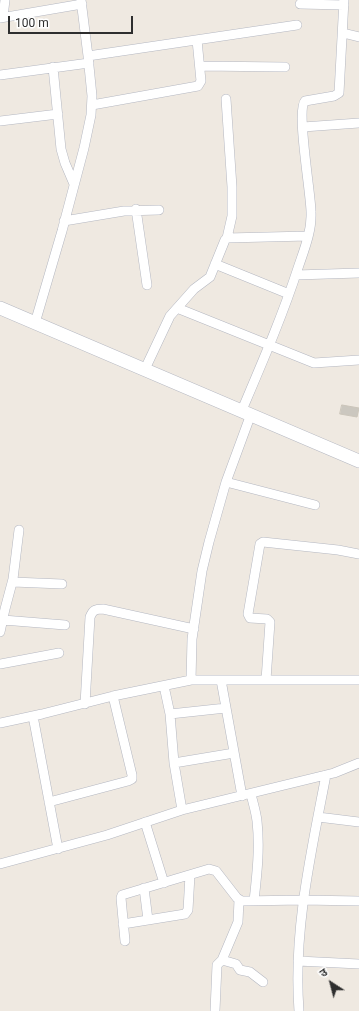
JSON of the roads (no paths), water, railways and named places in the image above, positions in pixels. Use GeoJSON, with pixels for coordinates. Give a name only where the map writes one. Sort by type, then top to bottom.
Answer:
{"type":"FeatureCollection","features":[{"type":"Feature","properties":{"kind":"street"},"geometry":{"type":"LineString","coordinates":[[5,0],[1,17],[81,2],[89,59],[92,105],[84,148],[35,322]]}},
{"type":"Feature","properties":{"kind":"street"},"geometry":{"type":"LineString","coordinates":[[191,680],[192,639],[202,571],[209,542],[246,412],[290,294],[308,236],[312,213],[302,106],[305,101],[334,96],[339,93],[344,3],[300,4]]}},
{"type":"Feature","properties":{"kind":"street"},"geometry":{"type":"LineString","coordinates":[[0,75],[53,67],[89,59],[197,40],[297,25]]}},
{"type":"Feature","properties":{"kind":"street"},"geometry":{"type":"LineString","coordinates":[[343,33],[359,37]]}},
{"type":"Feature","properties":{"kind":"street"},"geometry":{"type":"LineString","coordinates":[[92,105],[198,86],[201,81],[197,40]]}},
{"type":"Feature","properties":{"kind":"street"},"geometry":{"type":"LineString","coordinates":[[200,66],[285,67]]}},
{"type":"Feature","properties":{"kind":"street"},"geometry":{"type":"LineString","coordinates":[[53,67],[63,156],[74,184]]}},
{"type":"Feature","properties":{"kind":"street"},"geometry":{"type":"LineString","coordinates":[[145,369],[170,316],[194,289],[210,278],[224,241],[227,238],[232,216],[232,187],[226,99]]}},
{"type":"Feature","properties":{"kind":"street"},"geometry":{"type":"LineString","coordinates":[[0,121],[58,114]]}},
{"type":"Feature","properties":{"kind":"street"},"geometry":{"type":"LineString","coordinates":[[303,127],[359,124]]}},
{"type":"Feature","properties":{"kind":"street"},"geometry":{"type":"LineString","coordinates":[[64,221],[136,209],[160,210]]}},
{"type":"Feature","properties":{"kind":"street"},"geometry":{"type":"LineString","coordinates":[[136,209],[147,285]]}},
{"type":"Feature","properties":{"kind":"street"},"geometry":{"type":"LineString","coordinates":[[227,238],[308,236]]}},
{"type":"Feature","properties":{"kind":"street"},"geometry":{"type":"LineString","coordinates":[[215,264],[290,294]]}},
{"type":"Feature","properties":{"kind":"street"},"geometry":{"type":"LineString","coordinates":[[296,275],[359,273]]}},
{"type":"Feature","properties":{"kind":"street"},"geometry":{"type":"LineString","coordinates":[[0,308],[359,461]]}},
{"type":"Feature","properties":{"kind":"street"},"geometry":{"type":"LineString","coordinates":[[177,308],[314,363],[359,360]]}},
{"type":"Feature","properties":{"kind":"street"},"geometry":{"type":"LineString","coordinates":[[226,482],[315,505]]}},
{"type":"Feature","properties":{"kind":"street"},"geometry":{"type":"LineString","coordinates":[[0,632],[13,582],[18,530]]}},
{"type":"Feature","properties":{"kind":"street"},"geometry":{"type":"LineString","coordinates":[[266,680],[270,622],[269,620],[248,617],[260,544],[263,542],[359,554]]}},
{"type":"Feature","properties":{"kind":"street"},"geometry":{"type":"LineString","coordinates":[[13,582],[62,584]]}},
{"type":"Feature","properties":{"kind":"street"},"geometry":{"type":"LineString","coordinates":[[84,704],[90,617],[92,612],[96,609],[103,609],[194,629]]}},
{"type":"Feature","properties":{"kind":"street"},"geometry":{"type":"LineString","coordinates":[[3,620],[65,625]]}},
{"type":"Feature","properties":{"kind":"street"},"geometry":{"type":"LineString","coordinates":[[0,664],[59,652]]}},
{"type":"Feature","properties":{"kind":"street"},"geometry":{"type":"LineString","coordinates":[[0,723],[113,696],[191,680],[359,680]]}},
{"type":"Feature","properties":{"kind":"street"},"geometry":{"type":"LineString","coordinates":[[221,680],[234,753],[247,795],[257,817],[258,856],[254,901]]}},
{"type":"Feature","properties":{"kind":"street"},"geometry":{"type":"LineString","coordinates":[[164,686],[170,714],[174,763],[182,810]]}},
{"type":"Feature","properties":{"kind":"street"},"geometry":{"type":"LineString","coordinates":[[49,802],[128,781],[132,778],[113,696]]}},
{"type":"Feature","properties":{"kind":"street"},"geometry":{"type":"LineString","coordinates":[[170,714],[226,708]]}},
{"type":"Feature","properties":{"kind":"street"},"geometry":{"type":"LineString","coordinates":[[33,716],[58,849]]}},
{"type":"Feature","properties":{"kind":"street"},"geometry":{"type":"LineString","coordinates":[[174,763],[234,753]]}},
{"type":"Feature","properties":{"kind":"street"},"geometry":{"type":"LineString","coordinates":[[0,864],[107,835],[182,810],[326,775],[359,763]]}},
{"type":"Feature","properties":{"kind":"street"},"geometry":{"type":"LineString","coordinates":[[299,1011],[298,961],[303,900],[326,775]]}},
{"type":"Feature","properties":{"kind":"street"},"geometry":{"type":"LineString","coordinates":[[318,817],[359,822]]}},
{"type":"Feature","properties":{"kind":"street"},"geometry":{"type":"LineString","coordinates":[[145,822],[164,883]]}},
{"type":"Feature","properties":{"kind":"street"},"geometry":{"type":"LineString","coordinates":[[125,941],[121,896],[209,869],[214,870],[239,900],[238,922],[222,960],[218,963],[216,970],[215,1011]]}},
{"type":"Feature","properties":{"kind":"street"},"geometry":{"type":"LineString","coordinates":[[123,924],[187,912],[190,875]]}},
{"type":"Feature","properties":{"kind":"street"},"geometry":{"type":"LineString","coordinates":[[144,888],[148,920]]}},
{"type":"Feature","properties":{"kind":"street"},"geometry":{"type":"LineString","coordinates":[[239,900],[359,902]]}},
{"type":"Feature","properties":{"kind":"street"},"geometry":{"type":"LineString","coordinates":[[222,960],[236,964],[240,970],[250,972],[263,982]]}},
{"type":"Feature","properties":{"kind":"street"},"geometry":{"type":"LineString","coordinates":[[298,961],[359,964]]}}]}
